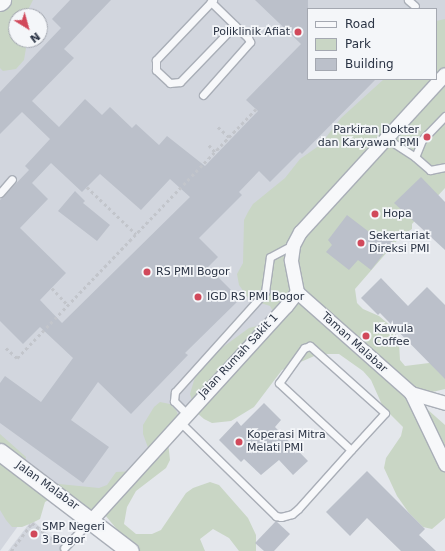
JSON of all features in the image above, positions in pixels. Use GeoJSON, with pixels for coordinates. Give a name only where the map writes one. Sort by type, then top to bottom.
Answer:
{"type":"FeatureCollection","features":[{"type":"Feature","properties":{"kind":"street"},"geometry":{"type":"LineString","coordinates":[[297,292],[291,260],[293,245],[300,232],[445,74]]}},
{"type":"Feature","properties":{"kind":"street","name":"Taman Malabar"},"geometry":{"type":"LineString","coordinates":[[297,292],[411,393],[445,464]]}},
{"type":"Feature","properties":{"kind":"street","name":"Jalan Rumah Sakit 1"},"geometry":{"type":"LineString","coordinates":[[92,519],[182,417],[297,292]]}},
{"type":"Feature","properties":{"kind":"street","name":"Taman Malabar"},"geometry":{"type":"LineString","coordinates":[[411,393],[445,403]]}},
{"type":"Feature","properties":{"kind":"street","name":"Jalan Malabar"},"geometry":{"type":"LineString","coordinates":[[0,452],[92,519],[130,551]]}},
{"type":"Feature","properties":{"kind":"lane"},"geometry":{"type":"LineString","coordinates":[[408,0],[415,6]]}},
{"type":"Feature","properties":{"kind":"lane"},"geometry":{"type":"LineString","coordinates":[[203,95],[248,47],[248,38],[236,25],[212,1],[156,60],[156,70],[170,83],[180,82],[236,25]]}},
{"type":"Feature","properties":{"kind":"lane"},"geometry":{"type":"LineString","coordinates":[[415,157],[422,140],[445,116]]}},
{"type":"Feature","properties":{"kind":"lane"},"geometry":{"type":"LineString","coordinates":[[386,138],[415,157],[430,170],[445,167]]}},
{"type":"Feature","properties":{"kind":"lane"},"geometry":{"type":"LineString","coordinates":[[0,193],[12,179]]}},
{"type":"Feature","properties":{"kind":"lane"},"geometry":{"type":"LineString","coordinates":[[293,245],[270,257],[265,292],[175,392],[174,401],[182,417],[279,518],[298,509],[385,413],[314,348],[308,346],[279,383],[351,450]]}},
{"type":"Feature","properties":{"kind":"lane"},"geometry":{"type":"LineString","coordinates":[[64,548],[92,519]]}},
{"type":"Feature","properties":{"kind":"path"},"geometry":{"type":"LineString","coordinates":[[6,348],[17,358],[256,109]]}},
{"type":"Feature","properties":{"kind":"path"},"geometry":{"type":"LineString","coordinates":[[218,127],[229,137]]}},
{"type":"Feature","properties":{"kind":"path"},"geometry":{"type":"LineString","coordinates":[[209,145],[215,152]]}},
{"type":"Feature","properties":{"kind":"path"},"geometry":{"type":"LineString","coordinates":[[87,187],[136,234]]}},
{"type":"Feature","properties":{"kind":"path"},"geometry":{"type":"LineString","coordinates":[[52,288],[68,305]]}},
{"type":"Feature","properties":{"kind":"path"},"geometry":{"type":"LineString","coordinates":[[11,551],[32,523],[64,548]]}},
{"type":"Feature","properties":{"kind":"shaded area","name":"RS PMI Bogor"},"geometry":{"type":"Polygon","coordinates":[[[6,0],[445,0],[445,74],[297,284],[92,519],[0,452],[0,6],[6,0]]]}},
{"type":"Feature","properties":{"kind":"shaded area"},"geometry":{"type":"Polygon","coordinates":[[[0,496],[26,515],[0,551],[0,496]]]}},
{"type":"Feature","properties":{"kind":"shaded area","name":"SMP Negeri 3 Bogor"},"geometry":{"type":"Polygon","coordinates":[[[32,520],[64,548],[68,551],[8,551],[32,520]]]}},
{"type":"Feature","properties":{"kind":"green space"},"geometry":{"type":"Polygon","coordinates":[[[0,0],[33,0],[29,8],[8,8],[8,48],[26,48],[24,60],[16,69],[3,71],[0,68],[0,0]]]}},
{"type":"Feature","properties":{"kind":"green space"},"geometry":{"type":"Polygon","coordinates":[[[445,19],[445,188],[412,224],[412,229],[401,236],[355,289],[357,303],[363,309],[379,316],[393,328],[399,343],[400,360],[405,366],[429,363],[445,364],[445,389],[428,393],[424,401],[427,409],[445,425],[445,518],[432,529],[423,527],[409,513],[397,496],[384,468],[386,458],[401,436],[403,427],[383,407],[371,380],[363,371],[339,354],[319,354],[282,370],[254,407],[231,421],[212,423],[204,419],[196,412],[190,394],[195,377],[212,355],[249,328],[261,325],[274,313],[270,306],[249,299],[239,285],[237,274],[243,263],[244,220],[253,204],[285,178],[300,159],[320,145],[341,118],[383,80],[437,80],[437,21],[445,19]]]}},
{"type":"Feature","properties":{"kind":"green space"},"geometry":{"type":"Polygon","coordinates":[[[160,402],[170,404],[176,410],[179,417],[168,442],[170,460],[166,468],[136,491],[127,507],[124,524],[136,534],[152,534],[161,530],[186,493],[193,488],[210,482],[219,485],[248,518],[256,535],[256,551],[239,551],[229,538],[213,529],[200,539],[205,551],[135,551],[100,509],[83,520],[73,520],[53,497],[45,502],[40,519],[32,523],[22,527],[12,527],[6,520],[0,510],[0,434],[26,457],[24,470],[49,483],[99,488],[107,485],[116,472],[134,471],[150,453],[143,434],[143,425],[154,407],[160,402]]]}},
{"type":"Feature","properties":{"kind":"building"},"geometry":{"type":"Polygon","coordinates":[[[70,0],[111,0],[64,49],[74,58],[32,101],[59,127],[85,99],[102,115],[110,107],[132,128],[136,124],[159,145],[167,136],[205,166],[258,111],[246,100],[301,44],[255,0],[308,0],[307,80],[375,80],[302,154],[300,152],[270,182],[259,171],[239,192],[242,195],[199,238],[218,257],[208,267],[240,299],[185,353],[188,355],[131,414],[98,382],[71,420],[109,447],[83,483],[0,423],[0,383],[5,376],[41,402],[73,358],[40,327],[23,344],[0,321],[0,200],[29,170],[25,166],[50,139],[22,112],[0,134],[0,92],[42,48],[48,48],[48,42],[61,28],[52,19],[70,0]],[[51,163],[32,183],[48,199],[20,228],[66,273],[40,300],[62,323],[190,197],[170,179],[141,210],[100,174],[82,192],[51,163]]]}},
{"type":"Feature","properties":{"kind":"building"},"geometry":{"type":"Polygon","coordinates":[[[421,177],[445,202],[445,250],[394,203],[421,177]]]}},
{"type":"Feature","properties":{"kind":"building"},"geometry":{"type":"Polygon","coordinates":[[[75,191],[85,201],[83,203],[110,225],[97,241],[58,211],[75,191]]]}},
{"type":"Feature","properties":{"kind":"building","name":"Sekertariat Direksi PMI"},"geometry":{"type":"Polygon","coordinates":[[[347,215],[377,238],[382,232],[393,242],[371,270],[358,260],[349,270],[326,252],[332,245],[328,240],[347,215]]]}},
{"type":"Feature","properties":{"kind":"building"},"geometry":{"type":"Polygon","coordinates":[[[381,278],[408,306],[427,287],[445,305],[445,379],[380,313],[378,315],[361,298],[381,278]]]}},
{"type":"Feature","properties":{"kind":"building"},"geometry":{"type":"Polygon","coordinates":[[[264,403],[281,420],[275,427],[308,461],[293,475],[279,460],[261,475],[244,459],[241,462],[219,440],[237,421],[241,426],[264,403]]]}},
{"type":"Feature","properties":{"kind":"building"},"geometry":{"type":"Polygon","coordinates":[[[367,471],[425,529],[419,535],[436,551],[401,551],[367,518],[350,536],[326,512],[367,471]]]}},
{"type":"Feature","properties":{"kind":"building"},"geometry":{"type":"Polygon","coordinates":[[[276,521],[290,534],[274,551],[264,551],[255,543],[276,521]]]}},
{"type":"Feature","properties":{"kind":"place","name":"Poliklinik Afiat"},"geometry":{"type":"Point","coordinates":[298,32]}},
{"type":"Feature","properties":{"kind":"place","name":"Parkiran Dokter dan Karyawan PMI"},"geometry":{"type":"Point","coordinates":[427,137]}},
{"type":"Feature","properties":{"kind":"place","name":"Hopa"},"geometry":{"type":"Point","coordinates":[375,214]}},
{"type":"Feature","properties":{"kind":"place","name":"Sekertariat Direksi PMI"},"geometry":{"type":"Point","coordinates":[361,243]}},
{"type":"Feature","properties":{"kind":"place","name":"RS PMI Bogor"},"geometry":{"type":"Point","coordinates":[147,272]}},
{"type":"Feature","properties":{"kind":"place","name":"IGD RS PMI Bogor"},"geometry":{"type":"Point","coordinates":[198,297]}},
{"type":"Feature","properties":{"kind":"place","name":"Kawula Coffee"},"geometry":{"type":"Point","coordinates":[366,336]}},
{"type":"Feature","properties":{"kind":"place","name":"Koperasi Mitra Melati PMI"},"geometry":{"type":"Point","coordinates":[239,442]}},
{"type":"Feature","properties":{"kind":"place","name":"SMP Negeri 3 Bogor"},"geometry":{"type":"Point","coordinates":[34,534]}}]}
